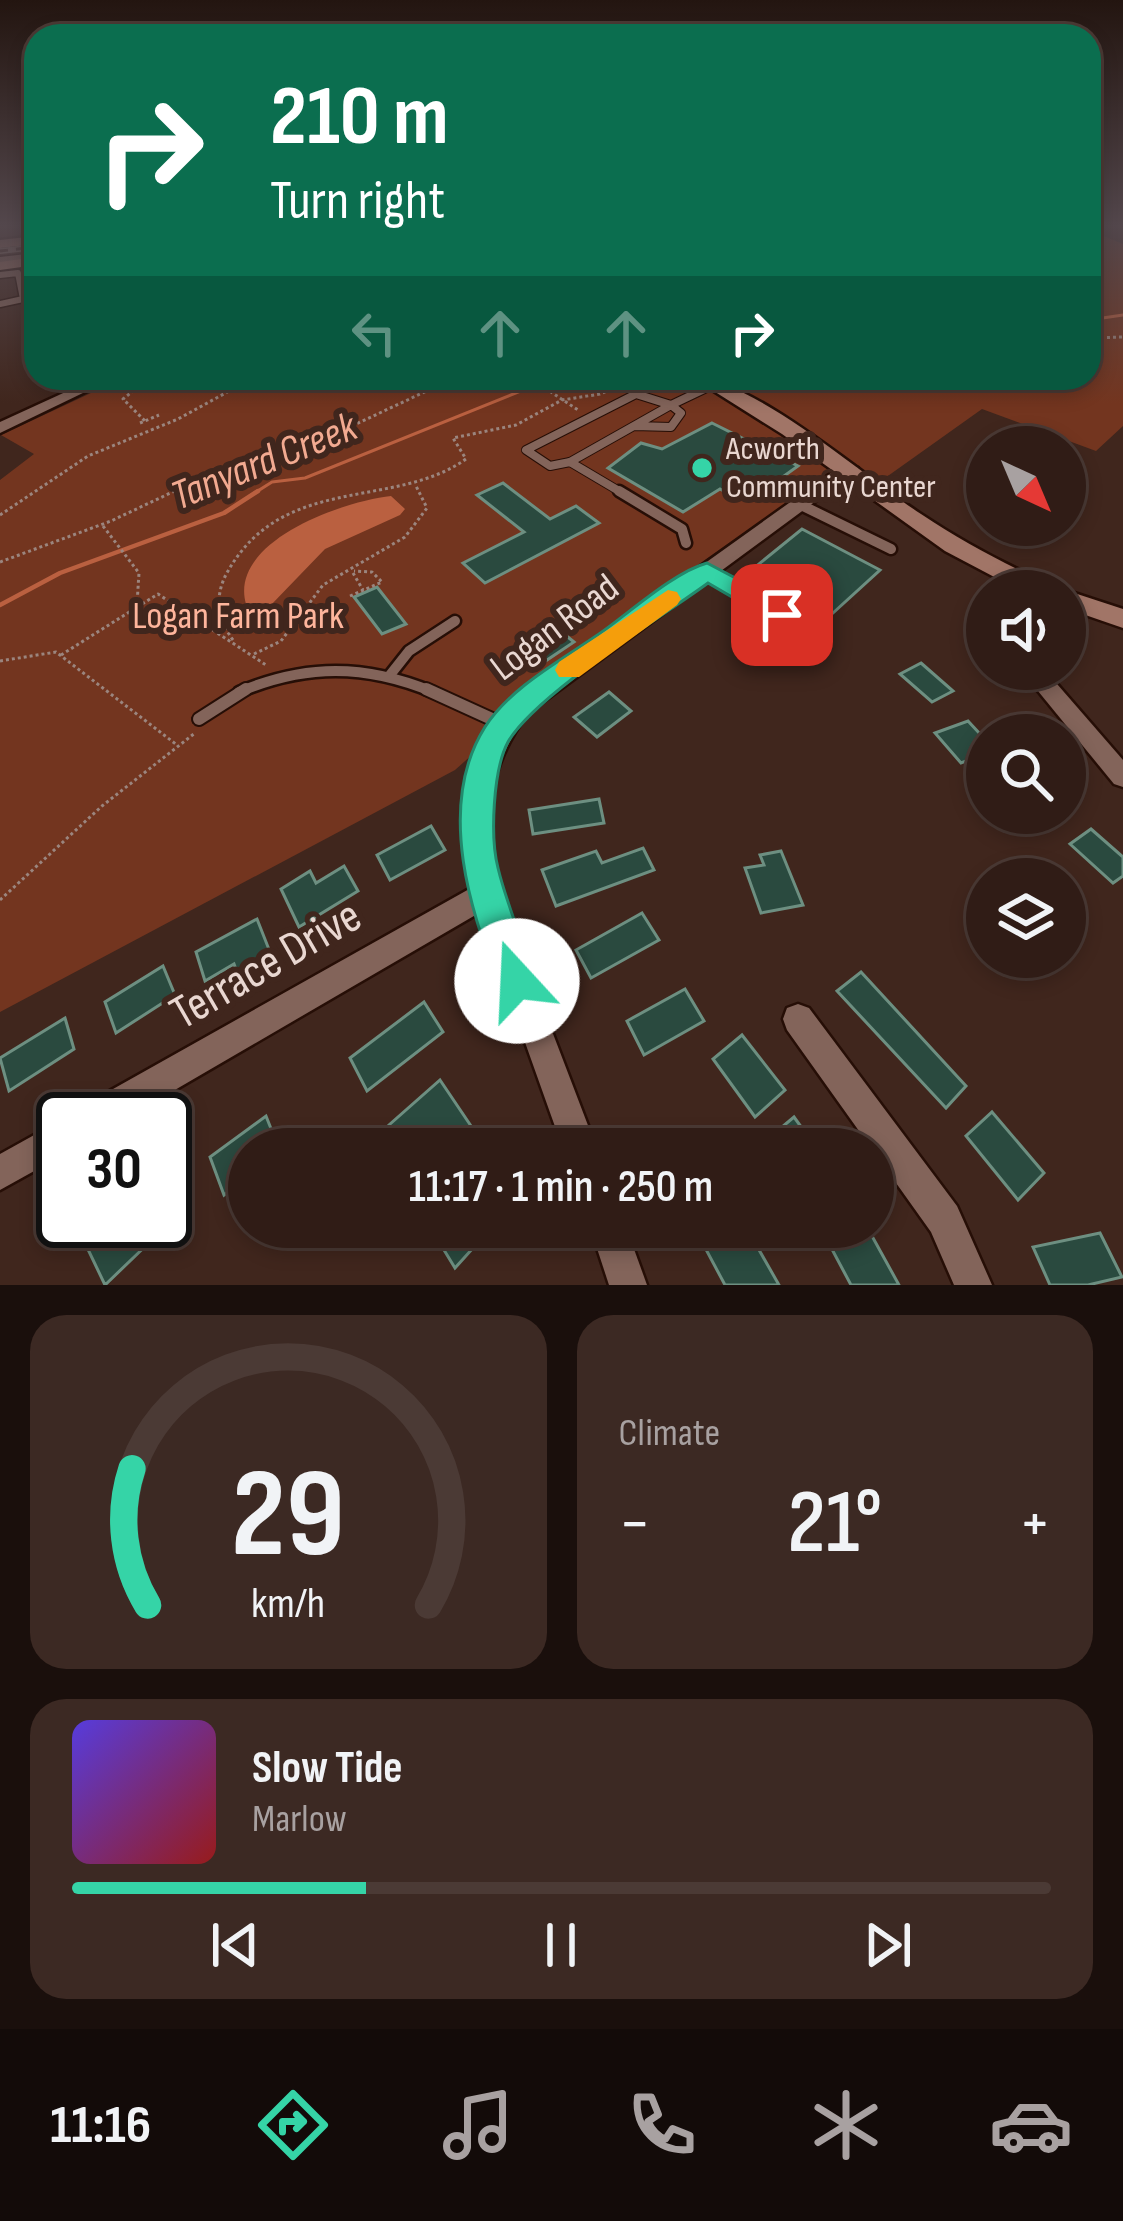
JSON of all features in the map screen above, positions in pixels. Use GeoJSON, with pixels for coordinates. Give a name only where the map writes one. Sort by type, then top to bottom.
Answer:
{"type":"FeatureCollection","features":[{"type":"Feature","properties":{"kind":"street"},"geometry":{"type":"LineString","coordinates":[[0,428],[88,390]]}},
{"type":"Feature","properties":{"kind":"street"},"geometry":{"type":"LineString","coordinates":[[725,390],[776,418],[990,570]]}},
{"type":"Feature","properties":{"kind":"street","name":"Logan Road"},"geometry":{"type":"LineString","coordinates":[[572,1128],[486,894],[478,847],[480,773],[505,725],[551,682],[799,504],[852,472]]}},
{"type":"Feature","properties":{"kind":"street"},"geometry":{"type":"LineString","coordinates":[[1086,606],[1123,619]]}},
{"type":"Feature","properties":{"kind":"street"},"geometry":{"type":"LineString","coordinates":[[1049,690],[1123,777]]}},
{"type":"Feature","properties":{"kind":"street","name":"Terrace Drive"},"geometry":{"type":"LineString","coordinates":[[140,1092],[486,894]]}},
{"type":"Feature","properties":{"kind":"street"},"geometry":{"type":"LineString","coordinates":[[798,1019],[944,1220],[973,1285]]}},
{"type":"Feature","properties":{"kind":"street"},"geometry":{"type":"LineString","coordinates":[[0,1172],[36,1151]]}},
{"type":"Feature","properties":{"kind":"street"},"geometry":{"type":"LineString","coordinates":[[615,1248],[628,1285]]}},
{"type":"Feature","properties":{"kind":"lane"},"geometry":{"type":"LineString","coordinates":[[0,304],[23,299],[20,284]]}},
{"type":"Feature","properties":{"kind":"lane"},"geometry":{"type":"LineString","coordinates":[[634,426],[671,427],[681,418],[671,405],[636,394],[526,450],[550,466],[570,462],[671,405],[694,390]]}},
{"type":"Feature","properties":{"kind":"lane"},"geometry":{"type":"LineString","coordinates":[[570,462],[682,529],[686,542]]}},
{"type":"Feature","properties":{"kind":"lane"},"geometry":{"type":"LineString","coordinates":[[799,504],[891,549]]}},
{"type":"Feature","properties":{"kind":"lane"},"geometry":{"type":"LineString","coordinates":[[707,571],[820,637]]}},
{"type":"Feature","properties":{"kind":"lane"},"geometry":{"type":"LineString","coordinates":[[390,675],[409,651],[455,621]]}},
{"type":"Feature","properties":{"kind":"lane"},"geometry":{"type":"LineString","coordinates":[[199,719],[249,684],[326,667],[390,675],[505,725]]}},
{"type":"Feature","properties":{"kind":"path"},"geometry":{"type":"LineString","coordinates":[[131,390],[123,399],[125,406],[142,422],[159,415]]}},
{"type":"Feature","properties":{"kind":"path"},"geometry":{"type":"LineString","coordinates":[[0,515],[88,456],[229,390]]}},
{"type":"Feature","properties":{"kind":"path"},"geometry":{"type":"LineString","coordinates":[[0,562],[101,525],[215,472],[309,444],[430,390]]}},
{"type":"Feature","properties":{"kind":"path"},"geometry":{"type":"LineString","coordinates":[[237,645],[226,633],[217,600],[227,570],[253,540],[285,519],[351,492],[416,484],[466,458],[453,438],[516,425],[562,400],[610,390]]}},
{"type":"Feature","properties":{"kind":"path"},"geometry":{"type":"LineString","coordinates":[[129,428],[135,435]]}},
{"type":"Feature","properties":{"kind":"path"},"geometry":{"type":"LineString","coordinates":[[253,655],[281,641],[323,585],[405,537],[427,502],[416,484]]}},
{"type":"Feature","properties":{"kind":"path"},"geometry":{"type":"LineString","coordinates":[[101,525],[141,581],[137,607]]}},
{"type":"Feature","properties":{"kind":"path"},"geometry":{"type":"LineString","coordinates":[[350,596],[382,582],[372,572],[352,572]]}},
{"type":"Feature","properties":{"kind":"path"},"geometry":{"type":"LineString","coordinates":[[352,572],[363,590]]}},
{"type":"Feature","properties":{"kind":"path"},"geometry":{"type":"LineString","coordinates":[[61,655],[158,594],[268,666]]}},
{"type":"Feature","properties":{"kind":"path"},"geometry":{"type":"LineString","coordinates":[[0,661],[48,650],[61,655],[178,746],[69,834],[0,900]]}},
{"type":"Feature","properties":{"kind":"green space","name":"Logan Farm Park"},"geometry":{"type":"Polygon","coordinates":[[[1101,284],[1123,284],[1123,426],[1096,451],[1086,447],[1086,426],[1028,426],[982,409],[878,483],[849,460],[640,605],[455,770],[0,1012],[0,480],[34,454],[1,435],[97,390],[1101,390],[1101,284]]]}},
{"type":"Feature","properties":{"kind":"shaded area"},"geometry":{"type":"Polygon","coordinates":[[[391,496],[405,509],[400,515],[325,549],[270,606],[257,610],[246,604],[245,581],[254,561],[272,543],[320,516],[391,496]]]}},
{"type":"Feature","properties":{"kind":"building","name":"Acworth Community Center"},"geometry":{"type":"Polygon","coordinates":[[[712,423],[798,466],[777,481],[785,485],[763,499],[755,495],[738,499],[720,489],[683,512],[608,468],[641,443],[662,449],[712,423]]]}},
{"type":"Feature","properties":{"kind":"building"},"geometry":{"type":"Polygon","coordinates":[[[503,483],[550,519],[576,506],[599,523],[485,583],[463,563],[524,532],[477,495],[503,483]]]}},
{"type":"Feature","properties":{"kind":"building"},"geometry":{"type":"Polygon","coordinates":[[[802,529],[880,570],[822,623],[758,586],[764,581],[749,572],[802,529]]]}},
{"type":"Feature","properties":{"kind":"building"},"geometry":{"type":"Polygon","coordinates":[[[377,587],[406,624],[382,634],[354,597],[377,587]]]}},
{"type":"Feature","properties":{"kind":"building"},"geometry":{"type":"Polygon","coordinates":[[[554,626],[574,642],[541,664],[521,646],[554,626]]]}},
{"type":"Feature","properties":{"kind":"building"},"geometry":{"type":"Polygon","coordinates":[[[921,663],[953,691],[932,702],[900,674],[921,663]]]}},
{"type":"Feature","properties":{"kind":"building"},"geometry":{"type":"Polygon","coordinates":[[[609,692],[631,711],[597,737],[574,717],[609,692]]]}},
{"type":"Feature","properties":{"kind":"building"},"geometry":{"type":"Polygon","coordinates":[[[966,722],[966,761],[961,763],[935,733],[966,722]]]}},
{"type":"Feature","properties":{"kind":"building"},"geometry":{"type":"Polygon","coordinates":[[[599,799],[604,823],[533,834],[529,810],[599,799]]]}},
{"type":"Feature","properties":{"kind":"building"},"geometry":{"type":"Polygon","coordinates":[[[431,826],[445,850],[390,880],[377,855],[431,826]]]}},
{"type":"Feature","properties":{"kind":"building"},"geometry":{"type":"Polygon","coordinates":[[[1091,829],[1123,857],[1123,876],[1113,883],[1070,844],[1091,829]]]}},
{"type":"Feature","properties":{"kind":"building"},"geometry":{"type":"Polygon","coordinates":[[[643,848],[654,870],[556,906],[542,870],[596,851],[602,863],[643,848]]]}},
{"type":"Feature","properties":{"kind":"building"},"geometry":{"type":"Polygon","coordinates":[[[781,851],[803,905],[761,913],[745,868],[764,865],[760,855],[781,851]]]}},
{"type":"Feature","properties":{"kind":"building"},"geometry":{"type":"Polygon","coordinates":[[[344,866],[358,891],[299,927],[281,889],[310,871],[316,883],[344,866]]]}},
{"type":"Feature","properties":{"kind":"building"},"geometry":{"type":"Polygon","coordinates":[[[642,913],[659,940],[591,978],[576,950],[642,913]]]}},
{"type":"Feature","properties":{"kind":"building"},"geometry":{"type":"Polygon","coordinates":[[[257,919],[270,952],[237,972],[234,964],[205,981],[196,952],[257,919]]]}},
{"type":"Feature","properties":{"kind":"building"},"geometry":{"type":"Polygon","coordinates":[[[163,966],[175,995],[116,1033],[105,1002],[163,966]]]}},
{"type":"Feature","properties":{"kind":"building"},"geometry":{"type":"Polygon","coordinates":[[[861,972],[966,1086],[946,1108],[837,991],[861,972]]]}},
{"type":"Feature","properties":{"kind":"building"},"geometry":{"type":"Polygon","coordinates":[[[685,989],[704,1021],[644,1055],[627,1021],[685,989]]]}},
{"type":"Feature","properties":{"kind":"building"},"geometry":{"type":"Polygon","coordinates":[[[424,1002],[443,1032],[367,1091],[350,1058],[424,1002]]]}},
{"type":"Feature","properties":{"kind":"building"},"geometry":{"type":"Polygon","coordinates":[[[65,1018],[74,1049],[9,1091],[0,1058],[65,1018]]]}},
{"type":"Feature","properties":{"kind":"building"},"geometry":{"type":"Polygon","coordinates":[[[742,1035],[785,1090],[755,1117],[713,1059],[742,1035]]]}},
{"type":"Feature","properties":{"kind":"building"},"geometry":{"type":"Polygon","coordinates":[[[440,1080],[471,1126],[391,1128],[440,1080]]]}},
{"type":"Feature","properties":{"kind":"building"},"geometry":{"type":"Polygon","coordinates":[[[992,1112],[1044,1173],[1018,1200],[966,1136],[992,1112]]]}},
{"type":"Feature","properties":{"kind":"building"},"geometry":{"type":"Polygon","coordinates":[[[266,1116],[271,1128],[250,1128],[266,1116]]]}},
{"type":"Feature","properties":{"kind":"building"},"geometry":{"type":"Polygon","coordinates":[[[794,1117],[802,1128],[781,1128],[794,1117]]]}},
{"type":"Feature","properties":{"kind":"building"},"geometry":{"type":"Polygon","coordinates":[[[228,1144],[228,1192],[224,1195],[210,1157],[228,1144]]]}},
{"type":"Feature","properties":{"kind":"building"},"geometry":{"type":"Polygon","coordinates":[[[1100,1233],[1122,1277],[1088,1285],[1050,1285],[1033,1247],[1100,1233]]]}},
{"type":"Feature","properties":{"kind":"building"},"geometry":{"type":"Polygon","coordinates":[[[87,1248],[143,1248],[105,1285],[87,1248]]]}},
{"type":"Feature","properties":{"kind":"building"},"geometry":{"type":"Polygon","coordinates":[[[443,1248],[473,1248],[455,1268],[443,1248]]]}},
{"type":"Feature","properties":{"kind":"building"},"geometry":{"type":"Polygon","coordinates":[[[705,1248],[758,1248],[779,1285],[725,1285],[705,1248]]]}},
{"type":"Feature","properties":{"kind":"building"},"geometry":{"type":"Polygon","coordinates":[[[831,1248],[879,1248],[899,1285],[851,1285],[831,1248]]]}},
{"type":"Feature","properties":{"kind":"waterway","name":"Tanyard Creek"},"geometry":{"type":"LineString","coordinates":[[1101,318],[1123,315]]}},
{"type":"Feature","properties":{"kind":"waterway","name":"Tanyard Creek"},"geometry":{"type":"LineString","coordinates":[[253,494],[272,482],[305,478],[523,390]]}},
{"type":"Feature","properties":{"kind":"waterway","name":"Tanyard Creek"},"geometry":{"type":"LineString","coordinates":[[0,605],[60,573],[224,513],[258,491]]}},
{"type":"Feature","properties":{"kind":"slow traffic"},"geometry":{"type":"LineString","coordinates":[[569,670],[668,599]]}},
{"type":"Feature","properties":{"kind":"place","name":"Acworth Community Center"},"geometry":{"type":"Point","coordinates":[702,468]}},
{"type":"Feature","properties":{"kind":"route"},"geometry":{"type":"LineString","coordinates":[[517,981],[479,864],[480,773],[496,735],[551,682],[707,571],[782,615]]}}]}
